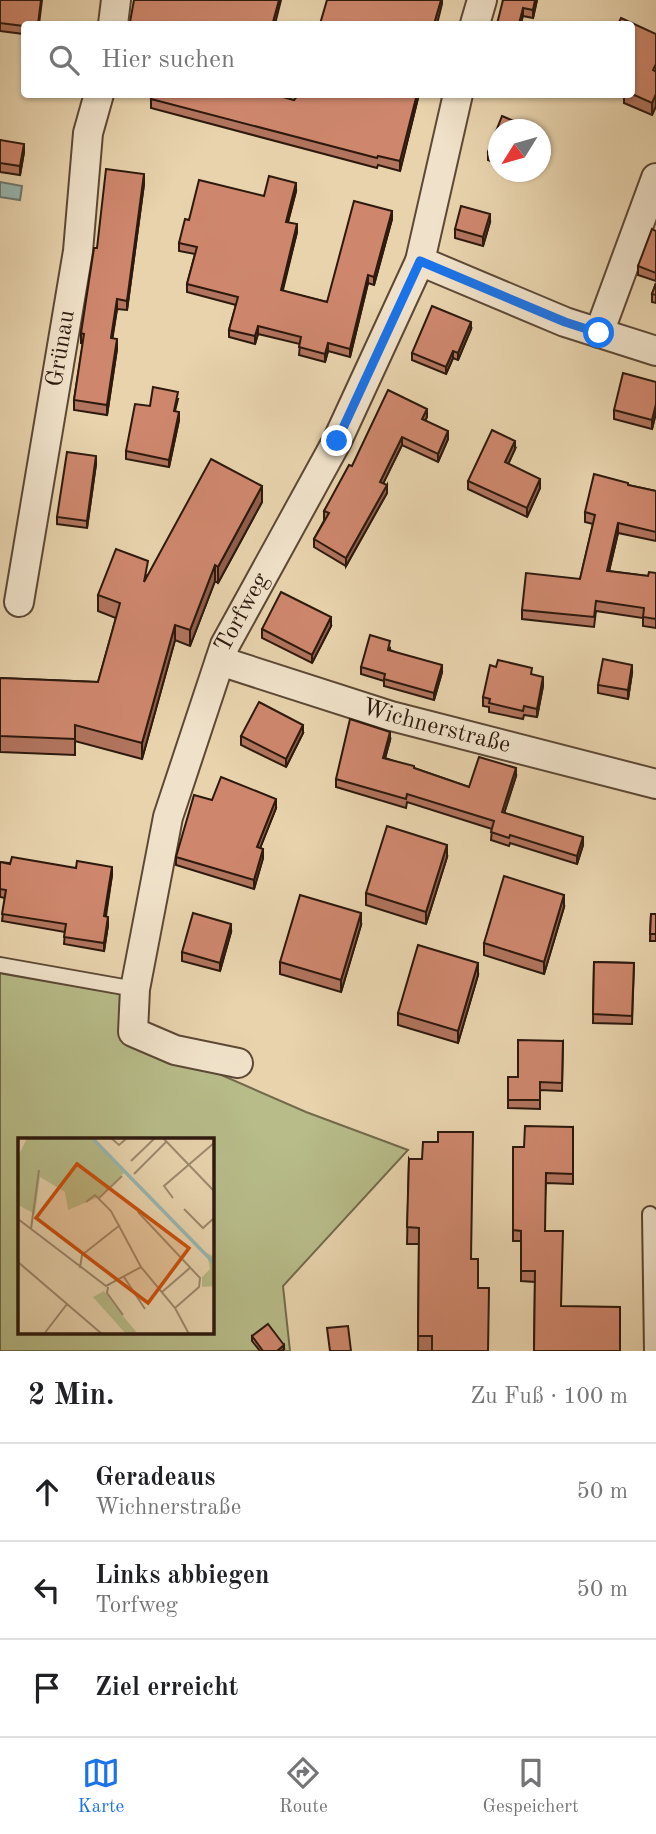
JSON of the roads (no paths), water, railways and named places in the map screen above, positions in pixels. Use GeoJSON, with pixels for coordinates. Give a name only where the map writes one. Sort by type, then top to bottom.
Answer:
{"type":"FeatureCollection","features":[{"type":"Feature","properties":{"kind":"street"},"geometry":{"type":"LineString","coordinates":[[113,21],[116,0]]}},
{"type":"Feature","properties":{"kind":"street"},"geometry":{"type":"LineString","coordinates":[[476,21],[482,0]]}},
{"type":"Feature","properties":{"kind":"street","name":"Grünau"},"geometry":{"type":"LineString","coordinates":[[19,602],[78,251],[88,133],[98,98]]}},
{"type":"Feature","properties":{"kind":"street"},"geometry":{"type":"LineString","coordinates":[[457,98],[420,261],[565,322],[656,351]]}},
{"type":"Feature","properties":{"kind":"street"},"geometry":{"type":"LineString","coordinates":[[599,333],[656,177]]}},
{"type":"Feature","properties":{"kind":"street","name":"Torfweg"},"geometry":{"type":"LineString","coordinates":[[238,1063],[175,1050],[133,1031],[135,989],[168,817],[225,645],[337,441],[420,261]]}},
{"type":"Feature","properties":{"kind":"street","name":"Wichnerstraße"},"geometry":{"type":"LineString","coordinates":[[220,661],[391,716],[656,784]]}},
{"type":"Feature","properties":{"kind":"lane"},"geometry":{"type":"LineString","coordinates":[[0,965],[135,989]]}},
{"type":"Feature","properties":{"kind":"lane"},"geometry":{"type":"LineString","coordinates":[[650,1214],[652,1351]]}},
{"type":"Feature","properties":{"kind":"water"},"geometry":{"type":"Polygon","coordinates":[[[0,182],[22,186],[20,200],[0,197],[0,182]]]}}]}
